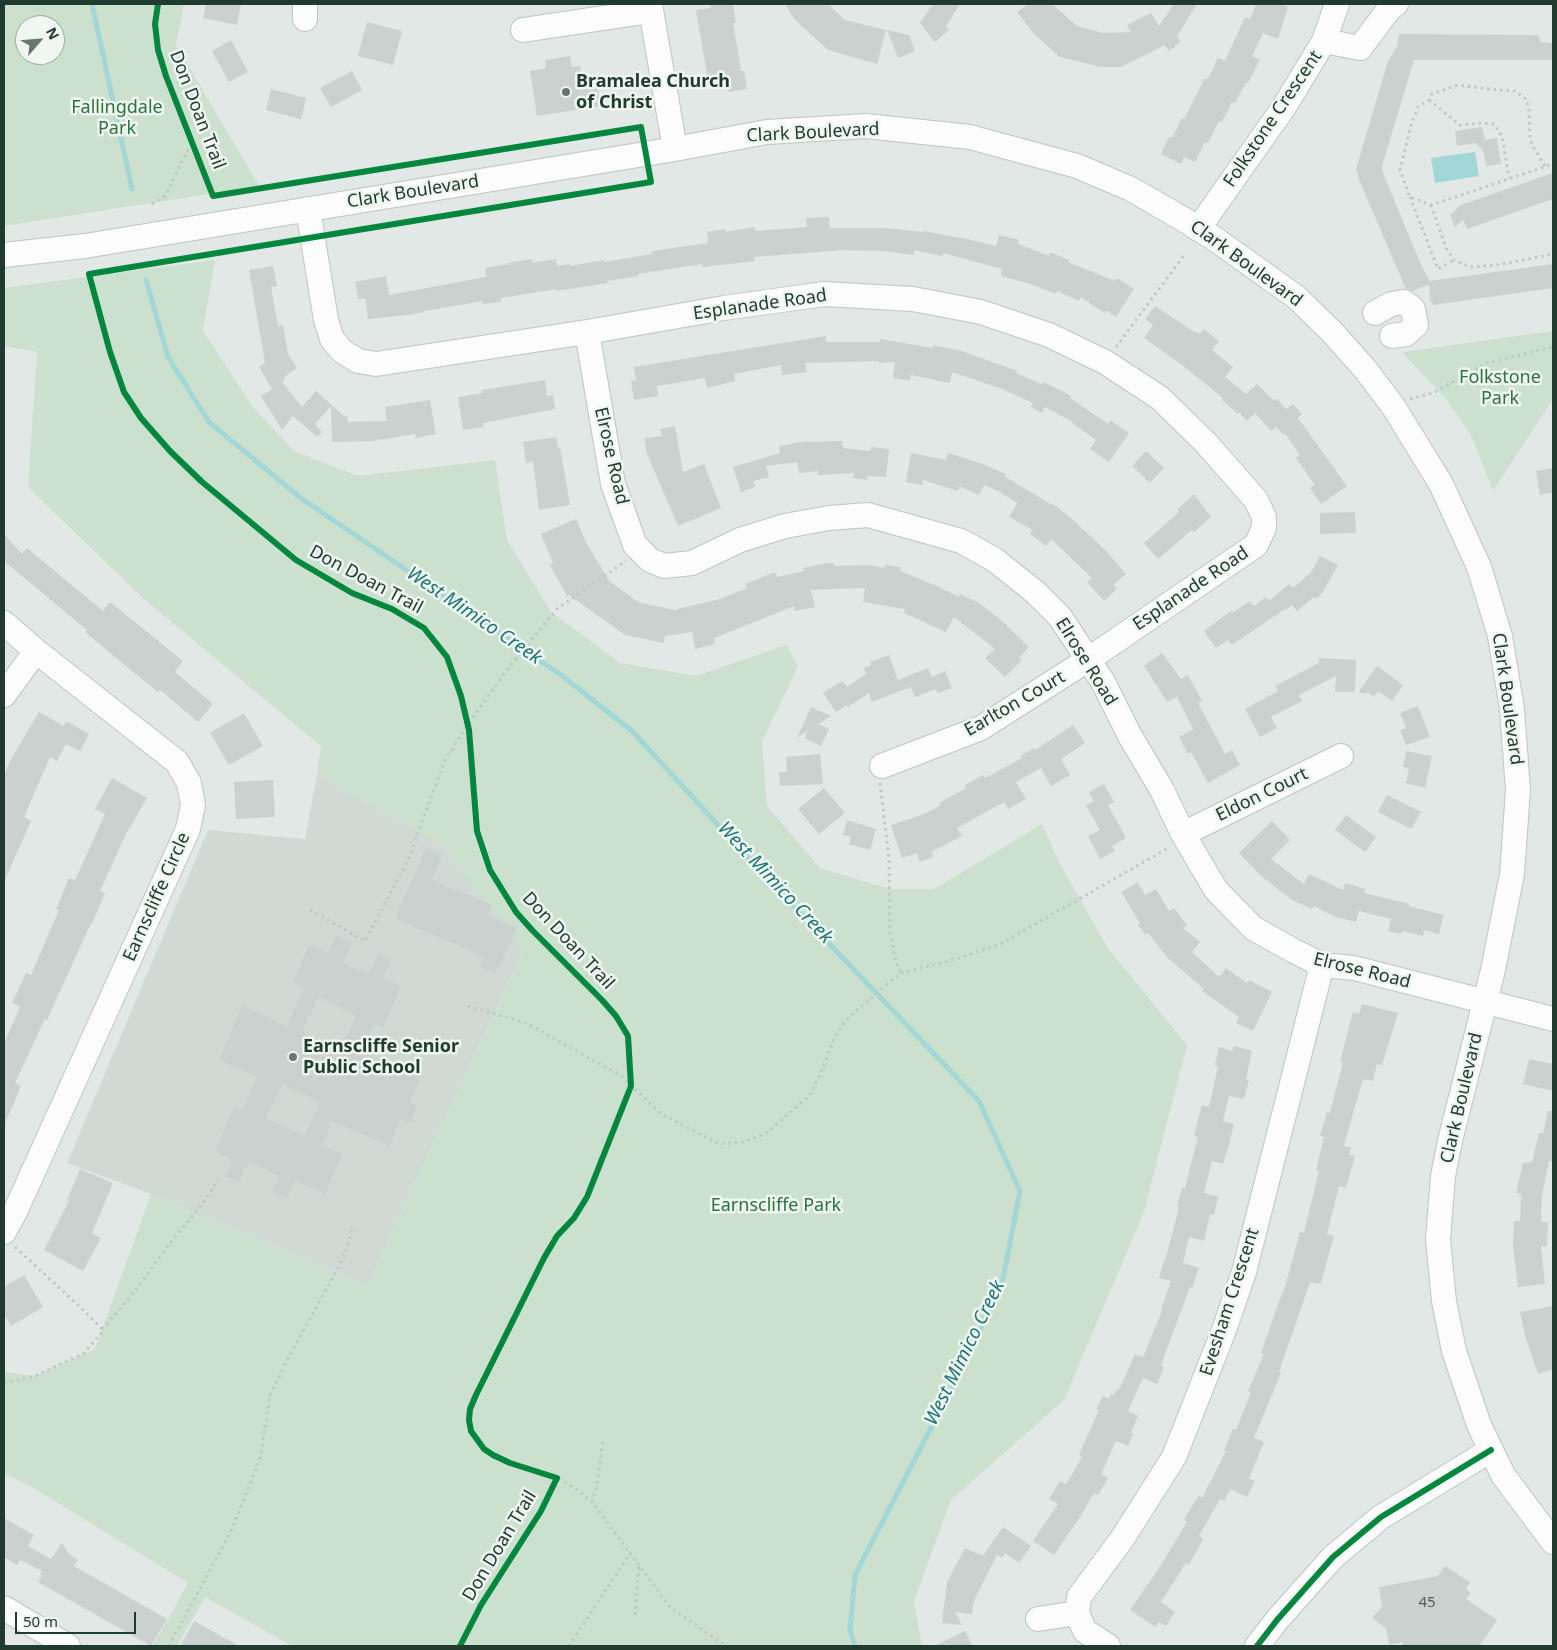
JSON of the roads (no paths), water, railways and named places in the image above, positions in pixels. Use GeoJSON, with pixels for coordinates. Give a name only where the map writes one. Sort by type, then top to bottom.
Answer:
{"type":"FeatureCollection","features":[{"type":"Feature","properties":{"kind":"street","name":"Folkstone Crescent"},"geometry":{"type":"LineString","coordinates":[[1198,229],[1284,107],[1324,41],[1337,4]]}},
{"type":"Feature","properties":{"kind":"street"},"geometry":{"type":"LineString","coordinates":[[1324,41],[1360,48],[1389,9],[1396,4]]}},
{"type":"Feature","properties":{"kind":"street"},"geometry":{"type":"LineString","coordinates":[[523,30],[650,8],[675,148]]}},
{"type":"Feature","properties":{"kind":"street","name":"Clark Boulevard"},"geometry":{"type":"LineString","coordinates":[[4,255],[85,246],[767,132],[866,126],[970,137],[1077,166],[1131,189],[1215,239],[1296,297],[1332,332],[1365,369],[1393,406],[1441,484],[1479,567],[1500,636],[1512,709],[1518,790],[1512,874],[1493,970],[1450,1141],[1443,1176],[1438,1239],[1444,1301],[1454,1351],[1479,1425],[1504,1475],[1553,1542]]}},
{"type":"Feature","properties":{"kind":"street","name":"Esplanade Road"},"geometry":{"type":"LineString","coordinates":[[308,210],[326,320],[332,339],[342,351],[358,361],[376,364],[588,332],[724,308],[824,294],[913,299],[981,312],[1049,335],[1105,362],[1160,398],[1206,443],[1256,500],[1264,517],[1264,528],[1256,545],[1089,659]]}},
{"type":"Feature","properties":{"kind":"street"},"geometry":{"type":"LineString","coordinates":[[1375,314],[1391,304],[1404,302],[1413,308],[1416,324],[1406,334],[1392,336]]}},
{"type":"Feature","properties":{"kind":"street","name":"Elrose Road"},"geometry":{"type":"LineString","coordinates":[[588,332],[613,484],[635,545],[650,560],[664,566],[692,563],[740,540],[785,526],[829,518],[868,515],[962,541],[995,560],[1035,592],[1060,617],[1103,682],[1130,736],[1162,790],[1184,836],[1216,890],[1254,928],[1294,952],[1322,965],[1354,968],[1485,1002]]}},
{"type":"Feature","properties":{"kind":"street","name":"Earnscliffe Circle"},"geometry":{"type":"LineString","coordinates":[[4,623],[36,651],[177,762],[190,783],[193,805],[188,829],[15,1212],[7,1237]]}},
{"type":"Feature","properties":{"kind":"street"},"geometry":{"type":"LineString","coordinates":[[4,695],[36,651]]}},
{"type":"Feature","properties":{"kind":"street","name":"Earlton Court"},"geometry":{"type":"LineString","coordinates":[[882,766],[981,728],[1089,659]]}},
{"type":"Feature","properties":{"kind":"street","name":"Eldon Court"},"geometry":{"type":"LineString","coordinates":[[1184,836],[1341,756]]}},
{"type":"Feature","properties":{"kind":"street","name":"Evesham Crescent"},"geometry":{"type":"LineString","coordinates":[[1077,1613],[1079,1597],[1122,1539],[1174,1457],[1224,1330],[1244,1272],[1322,965]]}},
{"type":"Feature","properties":{"kind":"street"},"geometry":{"type":"LineString","coordinates":[[1485,1002],[1553,1019]]}},
{"type":"Feature","properties":{"kind":"street"},"geometry":{"type":"LineString","coordinates":[[1257,1646],[1333,1556],[1380,1517],[1491,1450]]}},
{"type":"Feature","properties":{"kind":"street"},"geometry":{"type":"LineString","coordinates":[[4,1608],[68,1646]]}},
{"type":"Feature","properties":{"kind":"street"},"geometry":{"type":"LineString","coordinates":[[1038,1619],[1077,1613],[1085,1631],[1108,1646]]}},
{"type":"Feature","properties":{"kind":"water"},"geometry":{"type":"Polygon","coordinates":[[[1475,152],[1479,176],[1435,183],[1431,158],[1475,152]]]}},
{"type":"Feature","properties":{"kind":"waterway","name":"West Mimico Creek"},"geometry":{"type":"LineString","coordinates":[[92,4],[132,189]]}},
{"type":"Feature","properties":{"kind":"waterway","name":"West Mimico Creek"},"geometry":{"type":"LineString","coordinates":[[146,280],[168,357],[209,422],[302,499],[561,675],[632,731],[763,874],[979,1101],[1020,1191],[1003,1279],[965,1362],[855,1575],[850,1631],[855,1646]]}},
{"type":"Feature","properties":{"kind":"place","name":"Bramalea Church of Christ"},"geometry":{"type":"Point","coordinates":[566,92]}},
{"type":"Feature","properties":{"kind":"place","name":"Earnscliffe Senior Public School"},"geometry":{"type":"Point","coordinates":[293,1057]}},
{"type":"Feature","properties":{"kind":"park label","name":"Fallingdale Park"},"geometry":{"type":"Point","coordinates":[117,118]}},
{"type":"Feature","properties":{"kind":"park label","name":"Folkstone Park"},"geometry":{"type":"Point","coordinates":[1500,388]}},
{"type":"Feature","properties":{"kind":"park label","name":"Earnscliffe Park"},"geometry":{"type":"Point","coordinates":[776,1206]}}]}
